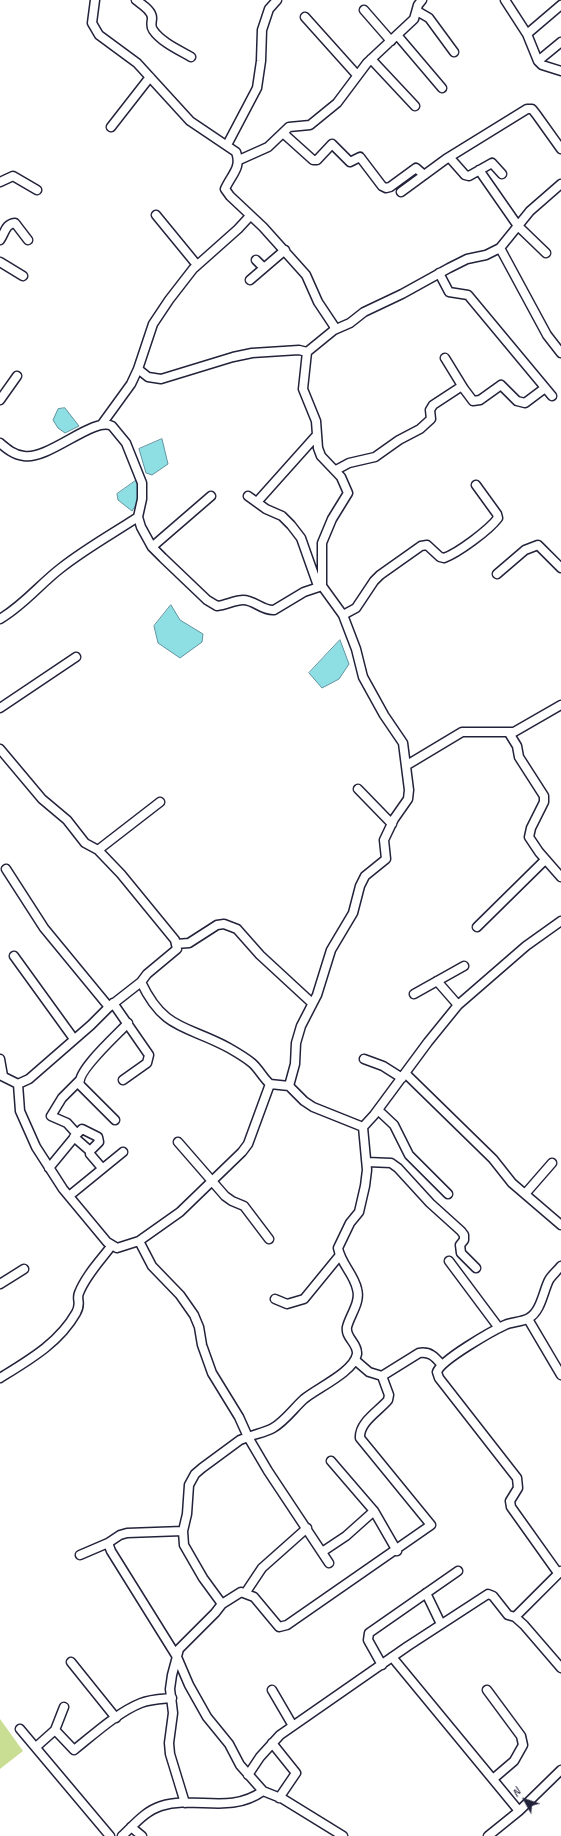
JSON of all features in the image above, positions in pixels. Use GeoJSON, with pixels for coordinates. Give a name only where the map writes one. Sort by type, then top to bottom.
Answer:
{"type":"FeatureCollection","features":[{"type":"Feature","properties":{"kind":"street"},"geometry":{"type":"LineString","coordinates":[[95,0],[92,23],[94,29],[107,43],[136,63],[190,121],[236,152],[239,160],[238,166],[225,189],[230,196],[285,250],[306,275],[318,302],[334,326],[334,330]]}},
{"type":"Feature","properties":{"kind":"street"},"geometry":{"type":"LineString","coordinates":[[136,0],[152,16],[152,30],[161,38],[191,57]]}},
{"type":"Feature","properties":{"kind":"street"},"geometry":{"type":"LineString","coordinates":[[227,145],[257,88],[261,61],[262,30],[269,8],[277,0]]}},
{"type":"Feature","properties":{"kind":"street"},"geometry":{"type":"LineString","coordinates":[[239,160],[268,147],[289,127],[306,126],[318,119],[337,103],[357,75],[371,59],[414,19],[418,5],[422,0]]}},
{"type":"Feature","properties":{"kind":"street"},"geometry":{"type":"LineString","coordinates":[[505,0],[527,34],[538,61],[542,65],[561,71]]}},
{"type":"Feature","properties":{"kind":"street"},"geometry":{"type":"LineString","coordinates":[[527,34],[561,5]]}},
{"type":"Feature","properties":{"kind":"street"},"geometry":{"type":"LineString","coordinates":[[364,10],[391,41]]}},
{"type":"Feature","properties":{"kind":"street"},"geometry":{"type":"LineString","coordinates":[[417,11],[429,18],[454,52]]}},
{"type":"Feature","properties":{"kind":"street"},"geometry":{"type":"LineString","coordinates":[[305,18],[357,75]]}},
{"type":"Feature","properties":{"kind":"street"},"geometry":{"type":"LineString","coordinates":[[397,35],[442,88]]}},
{"type":"Feature","properties":{"kind":"street"},"geometry":{"type":"LineString","coordinates":[[538,61],[561,42]]}},
{"type":"Feature","properties":{"kind":"street"},"geometry":{"type":"LineString","coordinates":[[371,59],[415,106]]}},
{"type":"Feature","properties":{"kind":"street"},"geometry":{"type":"LineString","coordinates":[[111,127],[150,77]]}},
{"type":"Feature","properties":{"kind":"street"},"geometry":{"type":"LineString","coordinates":[[401,192],[450,158],[529,108],[536,114],[561,149]]}},
{"type":"Feature","properties":{"kind":"street"},"geometry":{"type":"LineString","coordinates":[[283,133],[313,160],[317,160],[332,144],[350,162],[360,157],[382,186],[386,188],[390,187],[416,168],[424,176]]}},
{"type":"Feature","properties":{"kind":"street"},"geometry":{"type":"LineString","coordinates":[[450,158],[465,175],[469,176],[492,163],[502,174]]}},
{"type":"Feature","properties":{"kind":"street"},"geometry":{"type":"LineString","coordinates":[[479,170],[518,226],[546,253]]}},
{"type":"Feature","properties":{"kind":"street"},"geometry":{"type":"LineString","coordinates":[[0,182],[14,176],[37,190]]}},
{"type":"Feature","properties":{"kind":"street"},"geometry":{"type":"LineString","coordinates":[[320,586],[322,543],[332,519],[348,493],[341,476],[321,456],[316,436],[316,421],[303,389],[307,352],[334,330],[350,323],[364,312],[402,294],[467,259],[486,255],[500,248],[539,202],[561,184]]}},
{"type":"Feature","properties":{"kind":"street"},"geometry":{"type":"LineString","coordinates":[[156,216],[197,265]]}},
{"type":"Feature","properties":{"kind":"street"},"geometry":{"type":"LineString","coordinates":[[102,424],[124,395],[138,369],[153,324],[168,300],[197,265],[238,230],[250,216]]}},
{"type":"Feature","properties":{"kind":"street"},"geometry":{"type":"LineString","coordinates":[[0,240],[5,229],[11,224],[15,223],[28,240]]}},
{"type":"Feature","properties":{"kind":"street"},"geometry":{"type":"LineString","coordinates":[[500,248],[547,335],[561,353]]}},
{"type":"Feature","properties":{"kind":"street"},"geometry":{"type":"LineString","coordinates":[[250,280],[285,250]]}},
{"type":"Feature","properties":{"kind":"street"},"geometry":{"type":"LineString","coordinates":[[256,260],[264,268]]}},
{"type":"Feature","properties":{"kind":"street"},"geometry":{"type":"LineString","coordinates":[[0,262],[23,276]]}},
{"type":"Feature","properties":{"kind":"street"},"geometry":{"type":"LineString","coordinates":[[439,273],[450,292],[468,295],[552,396]]}},
{"type":"Feature","properties":{"kind":"street"},"geometry":{"type":"LineString","coordinates":[[138,369],[148,377],[161,379],[233,357],[252,353],[299,350],[307,352]]}},
{"type":"Feature","properties":{"kind":"street"},"geometry":{"type":"LineString","coordinates":[[445,358],[470,398],[476,402],[501,386],[521,404],[531,400],[545,388]]}},
{"type":"Feature","properties":{"kind":"street"},"geometry":{"type":"LineString","coordinates":[[0,400],[17,376]]}},
{"type":"Feature","properties":{"kind":"street"},"geometry":{"type":"LineString","coordinates":[[336,470],[349,463],[375,457],[399,440],[420,429],[431,419],[430,410],[433,405],[462,386]]}},
{"type":"Feature","properties":{"kind":"street"},"geometry":{"type":"LineString","coordinates":[[0,443],[18,455],[32,456],[53,448],[102,424],[109,424],[116,429],[126,443],[134,460],[143,492],[138,517],[140,527],[152,547],[207,600],[217,606],[241,600],[251,601],[269,610],[274,610],[320,586]]}},
{"type":"Feature","properties":{"kind":"street"},"geometry":{"type":"LineString","coordinates":[[257,502],[316,436]]}},
{"type":"Feature","properties":{"kind":"street"},"geometry":{"type":"LineString","coordinates":[[343,615],[356,608],[374,581],[380,575],[421,546],[427,545],[440,557],[444,558],[472,540],[495,522],[498,518],[498,514],[476,485]]}},
{"type":"Feature","properties":{"kind":"street"},"geometry":{"type":"LineString","coordinates":[[152,547],[211,496]]}},
{"type":"Feature","properties":{"kind":"street"},"geometry":{"type":"LineString","coordinates":[[248,496],[282,516],[301,538],[320,586],[343,615],[356,649],[363,677],[384,715],[403,744],[409,782],[408,799],[384,840],[386,859],[365,876],[360,886],[354,912],[331,950],[317,995],[301,1026],[296,1043],[295,1064],[289,1086]]}},
{"type":"Feature","properties":{"kind":"street"},"geometry":{"type":"LineString","coordinates":[[0,619],[22,605],[68,563],[138,517]]}},
{"type":"Feature","properties":{"kind":"street"},"geometry":{"type":"LineString","coordinates":[[497,574],[525,550],[538,545],[561,568]]}},
{"type":"Feature","properties":{"kind":"street"},"geometry":{"type":"LineString","coordinates":[[0,708],[76,657]]}},
{"type":"Feature","properties":{"kind":"street"},"geometry":{"type":"LineString","coordinates":[[407,765],[462,732],[497,731],[509,733],[519,730],[561,705]]}},
{"type":"Feature","properties":{"kind":"street"},"geometry":{"type":"LineString","coordinates":[[509,733],[516,746],[519,756],[544,796],[544,802],[529,833],[531,841],[545,860],[561,877]]}},
{"type":"Feature","properties":{"kind":"street"},"geometry":{"type":"LineString","coordinates":[[0,749],[42,799],[67,820],[85,843],[98,850],[121,874],[175,940],[177,949],[146,974],[141,982],[111,1005],[29,1078],[18,1084]]}},
{"type":"Feature","properties":{"kind":"street"},"geometry":{"type":"LineString","coordinates":[[358,789],[392,824]]}},
{"type":"Feature","properties":{"kind":"street"},"geometry":{"type":"LineString","coordinates":[[98,850],[160,802]]}},
{"type":"Feature","properties":{"kind":"street"},"geometry":{"type":"LineString","coordinates":[[477,927],[545,860]]}},
{"type":"Feature","properties":{"kind":"street"},"geometry":{"type":"LineString","coordinates":[[6,869],[44,928],[128,1023],[146,1050],[149,1058],[147,1062],[122,1080]]}},
{"type":"Feature","properties":{"kind":"street"},"geometry":{"type":"LineString","coordinates":[[222,1604],[203,1578],[184,1545],[183,1531],[187,1514],[189,1485],[195,1474],[229,1447],[248,1437],[274,1427],[305,1398],[338,1377],[355,1360],[357,1353],[355,1344],[348,1336],[346,1328],[357,1300],[358,1290],[340,1255],[338,1248],[342,1237],[359,1212],[367,1170],[363,1127],[378,1110],[403,1075],[458,1005],[526,946],[548,932],[561,921]]}},
{"type":"Feature","properties":{"kind":"street"},"geometry":{"type":"LineString","coordinates":[[176,944],[189,943],[217,925],[224,924],[237,929],[260,955],[312,1003]]}},
{"type":"Feature","properties":{"kind":"street"},"geometry":{"type":"LineString","coordinates":[[14,956],[74,1039]]}},
{"type":"Feature","properties":{"kind":"street"},"geometry":{"type":"LineString","coordinates":[[414,994],[464,966]]}},
{"type":"Feature","properties":{"kind":"street"},"geometry":{"type":"LineString","coordinates":[[437,981],[458,1005]]}},
{"type":"Feature","properties":{"kind":"street"},"geometry":{"type":"LineString","coordinates":[[141,982],[150,1000],[161,1013],[174,1023],[228,1048],[252,1064],[270,1084],[289,1086],[304,1101],[313,1107],[363,1127]]}},
{"type":"Feature","properties":{"kind":"street"},"geometry":{"type":"LineString","coordinates":[[102,1168],[90,1154],[90,1151],[75,1136],[67,1123],[51,1116],[62,1098],[78,1081],[92,1061],[128,1023]]}},
{"type":"Feature","properties":{"kind":"street"},"geometry":{"type":"LineString","coordinates":[[0,1059],[2,1076],[18,1084]]}},
{"type":"Feature","properties":{"kind":"street"},"geometry":{"type":"LineString","coordinates":[[364,1059],[403,1075],[493,1159],[512,1183],[561,1225]]}},
{"type":"Feature","properties":{"kind":"street"},"geometry":{"type":"LineString","coordinates":[[78,1081],[80,1085],[115,1120]]}},
{"type":"Feature","properties":{"kind":"street"},"geometry":{"type":"LineString","coordinates":[[18,1084],[20,1111],[36,1147],[69,1196],[107,1242],[117,1248],[139,1241],[180,1212],[242,1152],[248,1144],[270,1084]]}},
{"type":"Feature","properties":{"kind":"street"},"geometry":{"type":"LineString","coordinates":[[378,1110],[394,1125],[408,1155],[448,1194]]}},
{"type":"Feature","properties":{"kind":"street"},"geometry":{"type":"LineString","coordinates":[[49,1168],[82,1129],[98,1137],[99,1142],[90,1151]]}},
{"type":"Feature","properties":{"kind":"street"},"geometry":{"type":"LineString","coordinates":[[178,1142],[212,1181],[232,1201],[244,1206],[269,1239]]}},
{"type":"Feature","properties":{"kind":"street"},"geometry":{"type":"LineString","coordinates":[[69,1196],[123,1152]]}},
{"type":"Feature","properties":{"kind":"street"},"geometry":{"type":"LineString","coordinates":[[367,1162],[391,1163],[398,1168],[430,1203],[461,1231],[464,1235],[464,1240],[460,1245],[461,1253],[476,1268]]}},
{"type":"Feature","properties":{"kind":"street"},"geometry":{"type":"LineString","coordinates":[[525,1194],[552,1163]]}},
{"type":"Feature","properties":{"kind":"street"},"geometry":{"type":"LineString","coordinates":[[139,1241],[152,1266],[180,1295],[194,1315],[199,1327],[202,1345],[212,1373],[239,1417],[248,1437],[268,1471],[329,1563]]}},
{"type":"Feature","properties":{"kind":"street"},"geometry":{"type":"LineString","coordinates":[[0,1378],[55,1341],[80,1305],[78,1295],[84,1283],[112,1245]]}},
{"type":"Feature","properties":{"kind":"street"},"geometry":{"type":"LineString","coordinates":[[275,1299],[287,1304],[304,1299],[340,1255]]}},
{"type":"Feature","properties":{"kind":"street"},"geometry":{"type":"LineString","coordinates":[[449,1261],[499,1328]]}},
{"type":"Feature","properties":{"kind":"street"},"geometry":{"type":"LineString","coordinates":[[515,1617],[560,1572],[511,1507],[510,1501],[518,1488],[516,1478],[439,1378],[437,1372],[441,1364],[499,1328],[528,1319],[539,1306],[551,1277],[561,1266]]}},
{"type":"Feature","properties":{"kind":"street"},"geometry":{"type":"LineString","coordinates":[[0,1284],[24,1269]]}},
{"type":"Feature","properties":{"kind":"street"},"geometry":{"type":"LineString","coordinates":[[528,1319],[561,1375]]}},
{"type":"Feature","properties":{"kind":"street"},"geometry":{"type":"LineString","coordinates":[[355,1360],[369,1372],[382,1376],[419,1353],[424,1352],[433,1355],[441,1364]]}},
{"type":"Feature","properties":{"kind":"street"},"geometry":{"type":"LineString","coordinates":[[185,1803],[170,1754],[169,1743],[173,1713],[170,1689],[179,1649],[222,1604],[236,1594],[246,1592],[254,1597],[279,1627],[283,1627],[397,1550],[431,1525],[360,1438],[359,1431],[388,1400],[389,1395],[382,1376]]}},
{"type":"Feature","properties":{"kind":"street"},"geometry":{"type":"LineString","coordinates":[[331,1461],[374,1511],[397,1550]]}},
{"type":"Feature","properties":{"kind":"street"},"geometry":{"type":"LineString","coordinates":[[322,1552],[346,1536],[374,1511]]}},
{"type":"Feature","properties":{"kind":"street"},"geometry":{"type":"LineString","coordinates":[[246,1592],[262,1568],[307,1528]]}},
{"type":"Feature","properties":{"kind":"street"},"geometry":{"type":"LineString","coordinates":[[80,1556],[108,1543],[120,1535],[127,1533],[183,1531]]}},
{"type":"Feature","properties":{"kind":"street"},"geometry":{"type":"LineString","coordinates":[[108,1543],[111,1551],[177,1657],[189,1685],[207,1717],[229,1744],[240,1765],[248,1775],[263,1791],[279,1798],[343,1836]]}},
{"type":"Feature","properties":{"kind":"street"},"geometry":{"type":"LineString","coordinates":[[382,1664],[368,1640],[368,1635],[458,1571]]}},
{"type":"Feature","properties":{"kind":"street"},"geometry":{"type":"LineString","coordinates":[[426,1594],[441,1624]]}},
{"type":"Feature","properties":{"kind":"street"},"geometry":{"type":"LineString","coordinates":[[248,1775],[272,1743],[293,1726],[441,1624],[488,1594],[492,1596],[504,1612],[515,1617],[524,1625],[561,1668]]}},
{"type":"Feature","properties":{"kind":"street"},"geometry":{"type":"LineString","coordinates":[[392,1658],[519,1810]]}},
{"type":"Feature","properties":{"kind":"street"},"geometry":{"type":"LineString","coordinates":[[71,1662],[116,1718]]}},
{"type":"Feature","properties":{"kind":"street"},"geometry":{"type":"LineString","coordinates":[[272,1690],[293,1726]]}},
{"type":"Feature","properties":{"kind":"street"},"geometry":{"type":"LineString","coordinates":[[487,1690],[521,1736],[523,1745],[514,1761],[493,1779]]}},
{"type":"Feature","properties":{"kind":"street"},"geometry":{"type":"LineString","coordinates":[[55,1730],[74,1750],[116,1718],[141,1703],[172,1698]]}},
{"type":"Feature","properties":{"kind":"street"},"geometry":{"type":"LineString","coordinates":[[36,1747],[55,1730],[64,1707]]}},
{"type":"Feature","properties":{"kind":"street"},"geometry":{"type":"LineString","coordinates":[[20,1729],[110,1836]]}},
{"type":"Feature","properties":{"kind":"street"},"geometry":{"type":"LineString","coordinates":[[272,1743],[296,1773],[279,1798]]}},
{"type":"Feature","properties":{"kind":"street"},"geometry":{"type":"LineString","coordinates":[[488,1836],[519,1810],[561,1770]]}},
{"type":"Feature","properties":{"kind":"street"},"geometry":{"type":"LineString","coordinates":[[122,1836],[146,1813],[160,1806],[173,1803],[232,1803],[246,1800],[263,1791]]}},
{"type":"Feature","properties":{"kind":"street"},"geometry":{"type":"LineString","coordinates":[[131,1827],[142,1836]]}},
{"type":"Feature","properties":{"kind":"green space"},"geometry":{"type":"Polygon","coordinates":[[[0,1719],[23,1751],[0,1769],[0,1719]]]}},
{"type":"Feature","properties":{"kind":"water"},"geometry":{"type":"Polygon","coordinates":[[[65,408],[79,426],[65,433],[58,428],[53,420],[58,409],[65,408]]]}},
{"type":"Feature","properties":{"kind":"water"},"geometry":{"type":"Polygon","coordinates":[[[162,439],[168,464],[152,475],[146,473],[139,449],[162,439]]]}},
{"type":"Feature","properties":{"kind":"water"},"geometry":{"type":"Polygon","coordinates":[[[138,479],[139,500],[132,511],[118,500],[117,494],[138,479]]]}},
{"type":"Feature","properties":{"kind":"water"},"geometry":{"type":"Polygon","coordinates":[[[171,605],[180,620],[203,634],[202,642],[180,658],[158,643],[154,626],[171,605]]]}},
{"type":"Feature","properties":{"kind":"water"},"geometry":{"type":"Polygon","coordinates":[[[340,640],[349,664],[339,679],[322,688],[309,673],[340,640]]]}}]}
